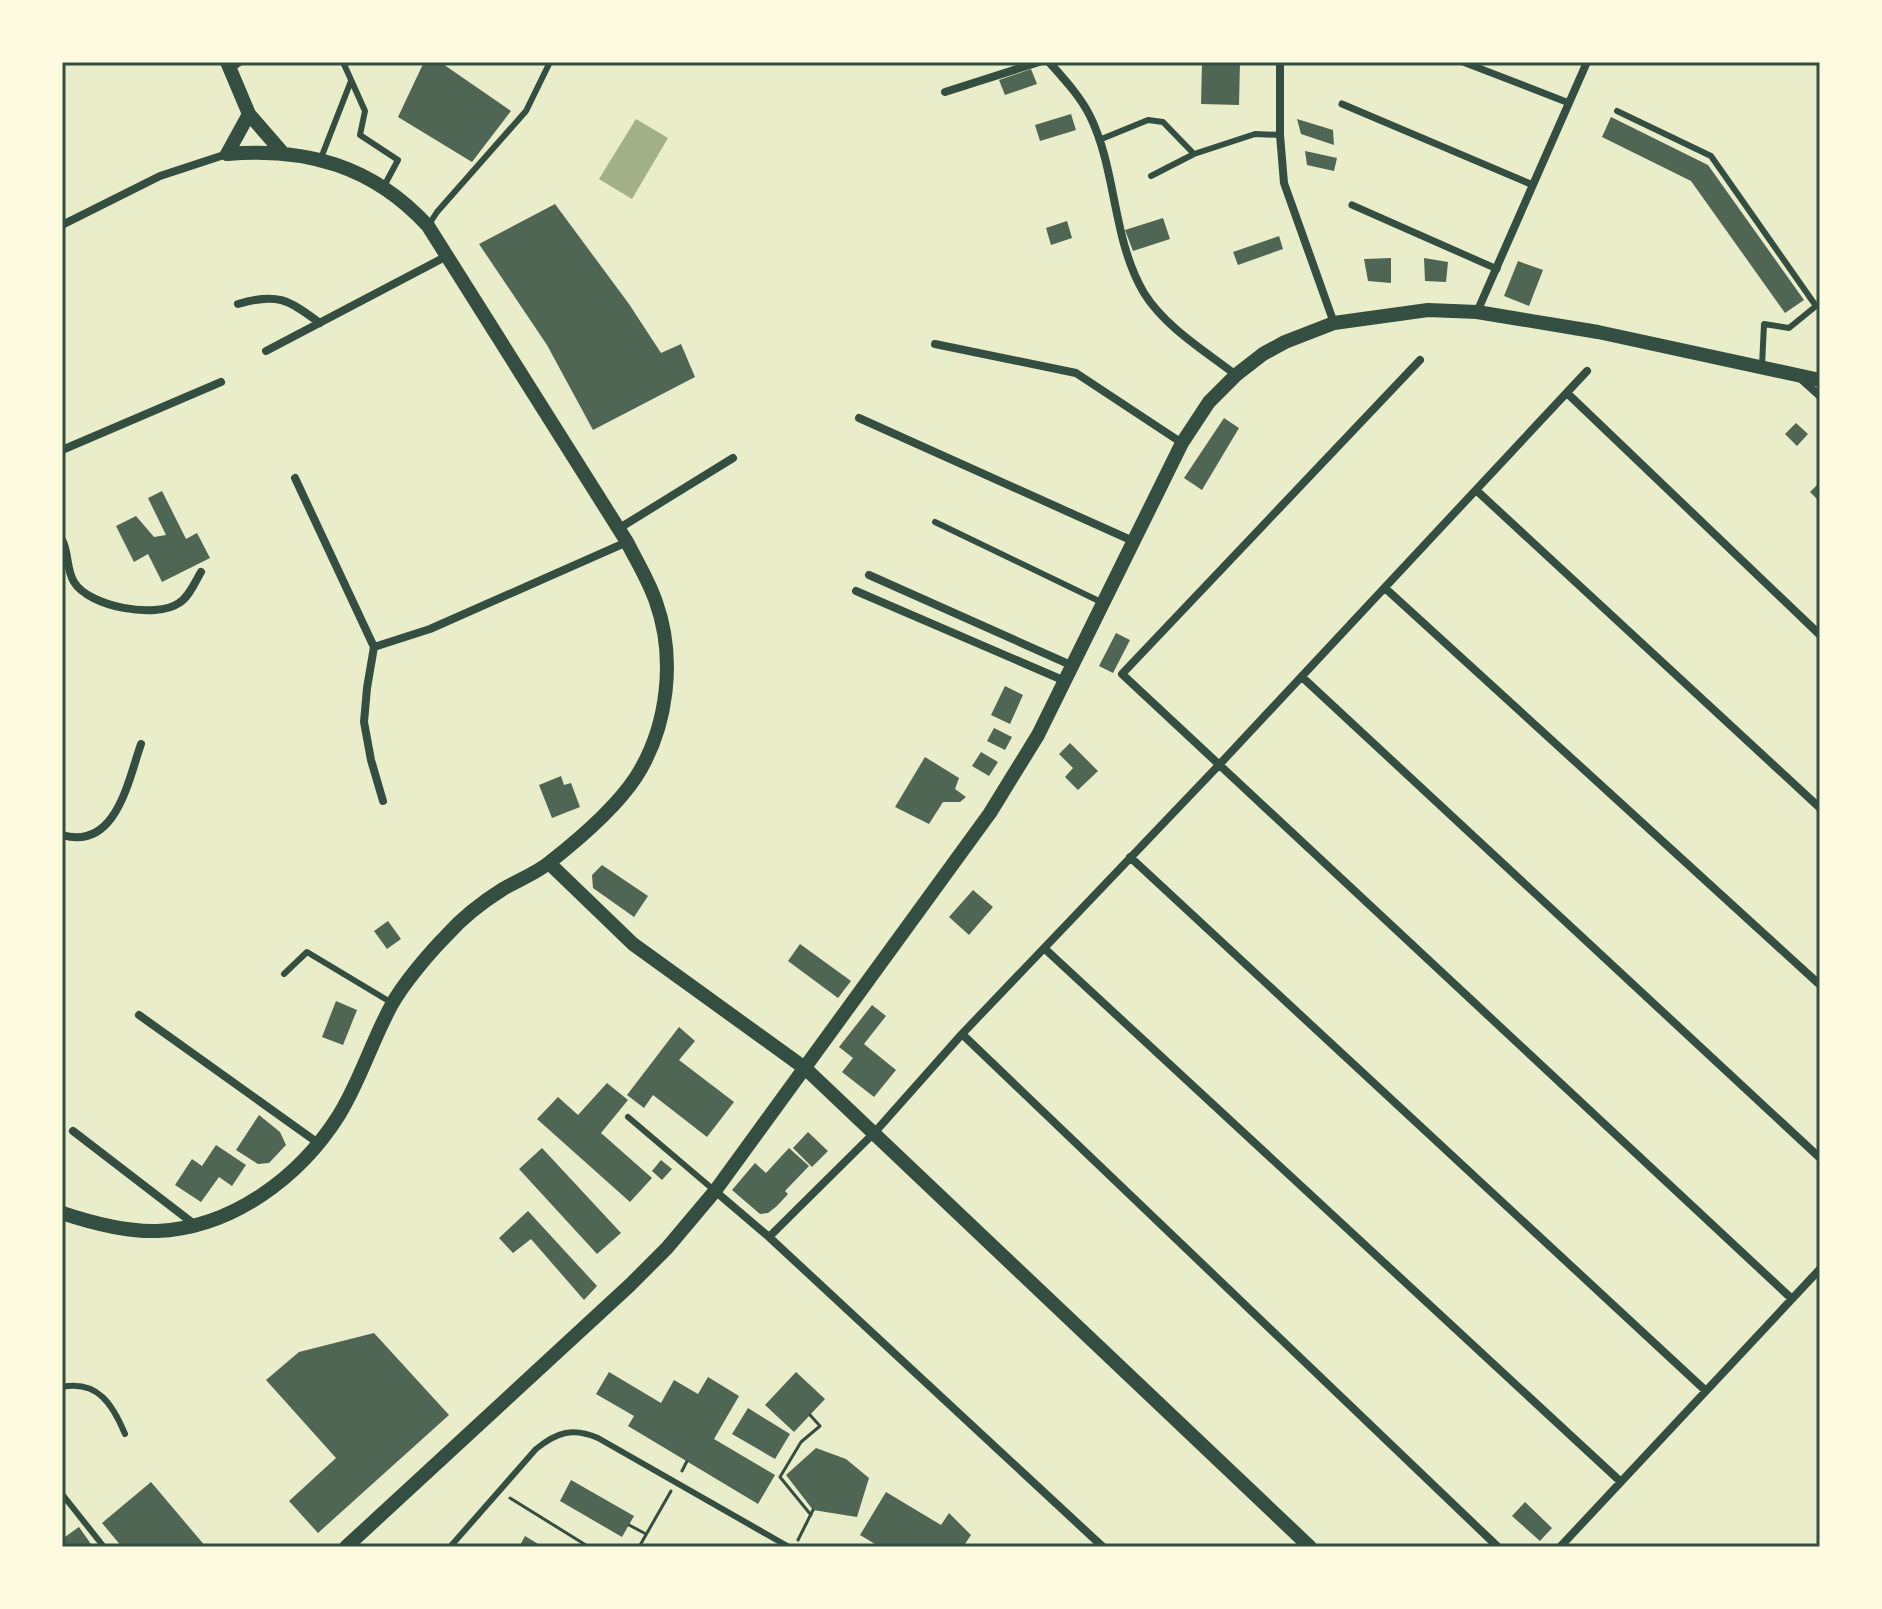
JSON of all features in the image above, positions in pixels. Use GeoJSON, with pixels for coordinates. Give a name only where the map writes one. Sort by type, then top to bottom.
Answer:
{"type":"FeatureCollection","features":[{"type":"Feature","properties":{"kind":"street"},"geometry":{"type":"LineString","coordinates":[[945,92],[1039,62]]}},
{"type":"Feature","properties":{"kind":"street"},"geometry":{"type":"LineString","coordinates":[[1049,62],[1089,113],[1099,140],[1128,260],[1146,296],[1171,324],[1236,375]]}},
{"type":"Feature","properties":{"kind":"street"},"geometry":{"type":"LineString","coordinates":[[1280,62],[1280,135],[1284,183],[1334,323]]}},
{"type":"Feature","properties":{"kind":"street"},"geometry":{"type":"LineString","coordinates":[[1463,62],[1569,103]]}},
{"type":"Feature","properties":{"kind":"street"},"geometry":{"type":"LineString","coordinates":[[1477,312],[1587,62]]}},
{"type":"Feature","properties":{"kind":"street"},"geometry":{"type":"LineString","coordinates":[[233,64],[249,114],[282,152]]}},
{"type":"Feature","properties":{"kind":"street"},"geometry":{"type":"LineString","coordinates":[[1342,104],[1533,185]]}},
{"type":"Feature","properties":{"kind":"street"},"geometry":{"type":"LineString","coordinates":[[227,154],[249,114]]}},
{"type":"Feature","properties":{"kind":"street"},"geometry":{"type":"LineString","coordinates":[[62,225],[160,176],[227,154],[282,152],[321,158],[383,188],[428,226],[627,542],[650,587],[661,618],[667,670],[658,728],[634,780],[549,863],[501,890],[448,934],[392,1003],[340,1114],[284,1179],[263,1196],[195,1225],[143,1231],[100,1224],[62,1213]]}},
{"type":"Feature","properties":{"kind":"street"},"geometry":{"type":"LineString","coordinates":[[1352,205],[1497,269]]}},
{"type":"Feature","properties":{"kind":"street"},"geometry":{"type":"LineString","coordinates":[[266,351],[447,256]]}},
{"type":"Feature","properties":{"kind":"street"},"geometry":{"type":"LineString","coordinates":[[238,304],[262,297],[290,302],[320,323]]}},
{"type":"Feature","properties":{"kind":"street"},"geometry":{"type":"LineString","coordinates":[[346,1547],[630,1285],[667,1248],[715,1191],[990,813],[1038,735],[1067,663],[1104,604],[1182,443],[1209,402],[1236,375],[1285,342],[1334,323],[1428,310],[1477,312],[1613,334],[1820,380]]}},
{"type":"Feature","properties":{"kind":"street"},"geometry":{"type":"LineString","coordinates":[[935,344],[1076,373],[1182,443]]}},
{"type":"Feature","properties":{"kind":"street"},"geometry":{"type":"LineString","coordinates":[[1420,360],[1122,674],[1792,1299]]}},
{"type":"Feature","properties":{"kind":"street"},"geometry":{"type":"LineString","coordinates":[[769,1237],[875,1132],[962,1034],[1302,677],[1587,371]]}},
{"type":"Feature","properties":{"kind":"street"},"geometry":{"type":"LineString","coordinates":[[1799,377],[1820,396]]}},
{"type":"Feature","properties":{"kind":"street"},"geometry":{"type":"LineString","coordinates":[[62,450],[221,382]]}},
{"type":"Feature","properties":{"kind":"street"},"geometry":{"type":"LineString","coordinates":[[1567,393],[1820,635]]}},
{"type":"Feature","properties":{"kind":"street"},"geometry":{"type":"LineString","coordinates":[[859,418],[1133,541]]}},
{"type":"Feature","properties":{"kind":"street"},"geometry":{"type":"LineString","coordinates":[[618,529],[733,458]]}},
{"type":"Feature","properties":{"kind":"street"},"geometry":{"type":"LineString","coordinates":[[295,478],[374,647],[364,722],[383,801]]}},
{"type":"Feature","properties":{"kind":"street"},"geometry":{"type":"LineString","coordinates":[[1476,490],[1820,808]]}},
{"type":"Feature","properties":{"kind":"street"},"geometry":{"type":"LineString","coordinates":[[62,540],[76,585],[109,605],[139,610],[176,605],[183,600],[201,572]]}},
{"type":"Feature","properties":{"kind":"street"},"geometry":{"type":"LineString","coordinates":[[374,647],[430,629],[627,542]]}},
{"type":"Feature","properties":{"kind":"street"},"geometry":{"type":"LineString","coordinates":[[869,575],[1067,663]]}},
{"type":"Feature","properties":{"kind":"street"},"geometry":{"type":"LineString","coordinates":[[1385,588],[1820,985]]}},
{"type":"Feature","properties":{"kind":"street"},"geometry":{"type":"LineString","coordinates":[[856,591],[1060,678]]}},
{"type":"Feature","properties":{"kind":"street"},"geometry":{"type":"LineString","coordinates":[[1302,677],[1820,1158]]}},
{"type":"Feature","properties":{"kind":"street"},"geometry":{"type":"LineString","coordinates":[[62,835],[90,836],[102,830],[119,805],[141,744]]}},
{"type":"Feature","properties":{"kind":"street"},"geometry":{"type":"LineString","coordinates":[[1130,857],[1706,1391]]}},
{"type":"Feature","properties":{"kind":"street"},"geometry":{"type":"LineString","coordinates":[[549,863],[633,944],[806,1069],[1310,1547]]}},
{"type":"Feature","properties":{"kind":"street"},"geometry":{"type":"LineString","coordinates":[[1044,948],[1621,1482]]}},
{"type":"Feature","properties":{"kind":"street"},"geometry":{"type":"LineString","coordinates":[[139,1015],[318,1143]]}},
{"type":"Feature","properties":{"kind":"street"},"geometry":{"type":"LineString","coordinates":[[962,1034],[1498,1547]]}},
{"type":"Feature","properties":{"kind":"street"},"geometry":{"type":"LineString","coordinates":[[73,1131],[195,1225]]}},
{"type":"Feature","properties":{"kind":"street"},"geometry":{"type":"LineString","coordinates":[[715,1191],[769,1237],[1103,1547]]}},
{"type":"Feature","properties":{"kind":"street"},"geometry":{"type":"LineString","coordinates":[[1560,1547],[1820,1269]]}},
{"type":"Feature","properties":{"kind":"lane"},"geometry":{"type":"LineString","coordinates":[[343,62],[365,111],[360,135],[398,160],[383,188]]}},
{"type":"Feature","properties":{"kind":"lane"},"geometry":{"type":"LineString","coordinates":[[428,226],[526,111],[550,62]]}},
{"type":"Feature","properties":{"kind":"lane"},"geometry":{"type":"LineString","coordinates":[[321,158],[351,81]]}},
{"type":"Feature","properties":{"kind":"lane"},"geometry":{"type":"LineString","coordinates":[[1617,111],[1711,156],[1816,306],[1789,328],[1764,324],[1762,366]]}},
{"type":"Feature","properties":{"kind":"lane"},"geometry":{"type":"LineString","coordinates":[[1099,140],[1148,120],[1163,122],[1194,154]]}},
{"type":"Feature","properties":{"kind":"lane"},"geometry":{"type":"LineString","coordinates":[[1151,176],[1194,154],[1255,134],[1280,135]]}},
{"type":"Feature","properties":{"kind":"lane"},"geometry":{"type":"LineString","coordinates":[[935,522],[1104,604]]}},
{"type":"Feature","properties":{"kind":"lane"},"geometry":{"type":"LineString","coordinates":[[284,974],[307,952],[392,1003]]}},
{"type":"Feature","properties":{"kind":"lane"},"geometry":{"type":"LineString","coordinates":[[628,1117],[715,1191]]}},
{"type":"Feature","properties":{"kind":"lane"},"geometry":{"type":"LineString","coordinates":[[62,1387],[76,1384],[98,1394],[114,1408],[125,1434]]}},
{"type":"Feature","properties":{"kind":"lane"},"geometry":{"type":"LineString","coordinates":[[450,1547],[536,1449],[548,1439],[568,1431],[598,1438],[792,1547]]}},
{"type":"Feature","properties":{"kind":"lane"},"geometry":{"type":"LineString","coordinates":[[62,1494],[104,1547]]}},
{"type":"Feature","properties":{"kind":"path"},"geometry":{"type":"LineString","coordinates":[[792,1547],[812,1512],[780,1477],[801,1442],[820,1426],[810,1415]]}},
{"type":"Feature","properties":{"kind":"path"},"geometry":{"type":"LineString","coordinates":[[639,1547],[676,1481]]}},
{"type":"Feature","properties":{"kind":"path"},"geometry":{"type":"LineString","coordinates":[[500,1492],[589,1547]]}},
{"type":"Feature","properties":{"kind":"path"},"geometry":{"type":"LineString","coordinates":[[629,1525],[646,1534]]}},
{"type":"Feature","properties":{"kind":"shaded area"},"geometry":{"type":"Polygon","coordinates":[[[636,119],[668,138],[632,199],[599,179],[636,119]]]}},
{"type":"Feature","properties":{"kind":"building"},"geometry":{"type":"Polygon","coordinates":[[[424,62],[440,62],[511,111],[472,162],[398,117],[424,62]]]}},
{"type":"Feature","properties":{"kind":"building"},"geometry":{"type":"Polygon","coordinates":[[[1202,62],[1240,62],[1239,105],[1201,104],[1202,62]]]}},
{"type":"Feature","properties":{"kind":"building"},"geometry":{"type":"Polygon","coordinates":[[[1031,69],[1037,84],[1005,95],[999,80],[1031,69]]]}},
{"type":"Feature","properties":{"kind":"building"},"geometry":{"type":"Polygon","coordinates":[[[1071,114],[1076,130],[1040,141],[1035,125],[1071,114]]]}},
{"type":"Feature","properties":{"kind":"building"},"geometry":{"type":"Polygon","coordinates":[[[1611,117],[1708,165],[1804,300],[1785,313],[1691,181],[1602,137],[1611,117]]]}},
{"type":"Feature","properties":{"kind":"building"},"geometry":{"type":"Polygon","coordinates":[[[1297,119],[1333,130],[1334,145],[1301,134],[1297,119]]]}},
{"type":"Feature","properties":{"kind":"building"},"geometry":{"type":"Polygon","coordinates":[[[1305,151],[1337,158],[1334,171],[1307,165],[1305,151]]]}},
{"type":"Feature","properties":{"kind":"building"},"geometry":{"type":"Polygon","coordinates":[[[555,204],[661,353],[681,344],[695,377],[593,430],[547,345],[479,244],[555,204]]]}},
{"type":"Feature","properties":{"kind":"building"},"geometry":{"type":"Polygon","coordinates":[[[1163,218],[1170,239],[1133,251],[1125,230],[1163,218]]]}},
{"type":"Feature","properties":{"kind":"building"},"geometry":{"type":"Polygon","coordinates":[[[1067,221],[1072,238],[1051,245],[1046,228],[1067,221]]]}},
{"type":"Feature","properties":{"kind":"building"},"geometry":{"type":"Polygon","coordinates":[[[1279,236],[1283,249],[1238,265],[1233,252],[1279,236]]]}},
{"type":"Feature","properties":{"kind":"building"},"geometry":{"type":"Polygon","coordinates":[[[1391,258],[1391,283],[1368,281],[1364,259],[1391,258]]]}},
{"type":"Feature","properties":{"kind":"building"},"geometry":{"type":"Polygon","coordinates":[[[1424,258],[1448,262],[1446,282],[1425,281],[1424,258]]]}},
{"type":"Feature","properties":{"kind":"building"},"geometry":{"type":"Polygon","coordinates":[[[1518,261],[1543,270],[1529,306],[1504,296],[1518,261]]]}},
{"type":"Feature","properties":{"kind":"building"},"geometry":{"type":"Polygon","coordinates":[[[1224,418],[1239,428],[1202,490],[1184,478],[1224,418]]]}},
{"type":"Feature","properties":{"kind":"building"},"geometry":{"type":"Polygon","coordinates":[[[1796,423],[1808,434],[1797,446],[1785,434],[1796,423]]]}},
{"type":"Feature","properties":{"kind":"building"},"geometry":{"type":"Polygon","coordinates":[[[1820,482],[1820,502],[1810,492],[1820,482]]]}},
{"type":"Feature","properties":{"kind":"building"},"geometry":{"type":"Polygon","coordinates":[[[162,491],[186,539],[197,533],[210,558],[162,582],[148,554],[134,562],[116,526],[136,516],[154,537],[166,535],[148,498],[162,491]]]}},
{"type":"Feature","properties":{"kind":"building"},"geometry":{"type":"Polygon","coordinates":[[[1116,633],[1130,640],[1113,673],[1099,666],[1116,633]]]}},
{"type":"Feature","properties":{"kind":"building"},"geometry":{"type":"Polygon","coordinates":[[[1005,686],[1023,695],[1010,724],[991,715],[1005,686]]]}},
{"type":"Feature","properties":{"kind":"building"},"geometry":{"type":"Polygon","coordinates":[[[994,728],[1012,737],[1005,750],[987,741],[994,728]]]}},
{"type":"Feature","properties":{"kind":"building"},"geometry":{"type":"Polygon","coordinates":[[[1070,743],[1098,771],[1078,790],[1065,777],[1073,768],[1059,754],[1070,743]]]}},
{"type":"Feature","properties":{"kind":"building"},"geometry":{"type":"Polygon","coordinates":[[[981,752],[998,762],[989,776],[972,766],[981,752]]]}},
{"type":"Feature","properties":{"kind":"building"},"geometry":{"type":"Polygon","coordinates":[[[925,757],[959,778],[955,789],[966,797],[960,802],[943,802],[929,824],[895,807],[925,757]]]}},
{"type":"Feature","properties":{"kind":"building"},"geometry":{"type":"Polygon","coordinates":[[[561,776],[564,785],[571,783],[580,807],[552,818],[539,785],[561,776]]]}},
{"type":"Feature","properties":{"kind":"building"},"geometry":{"type":"Polygon","coordinates":[[[602,865],[648,896],[634,917],[593,888],[592,875],[602,865]]]}},
{"type":"Feature","properties":{"kind":"building"},"geometry":{"type":"Polygon","coordinates":[[[973,890],[993,907],[969,935],[949,917],[973,890]]]}},
{"type":"Feature","properties":{"kind":"building"},"geometry":{"type":"Polygon","coordinates":[[[388,921],[401,939],[387,949],[374,931],[388,921]]]}},
{"type":"Feature","properties":{"kind":"building"},"geometry":{"type":"Polygon","coordinates":[[[800,944],[851,981],[838,998],[788,961],[800,944]]]}},
{"type":"Feature","properties":{"kind":"building"},"geometry":{"type":"Polygon","coordinates":[[[336,1001],[357,1010],[343,1045],[322,1037],[336,1001]]]}},
{"type":"Feature","properties":{"kind":"building"},"geometry":{"type":"Polygon","coordinates":[[[872,1005],[886,1016],[864,1044],[896,1070],[874,1097],[842,1072],[853,1058],[839,1047],[872,1005]]]}},
{"type":"Feature","properties":{"kind":"building"},"geometry":{"type":"Polygon","coordinates":[[[679,1027],[695,1041],[679,1060],[734,1102],[707,1137],[653,1095],[644,1108],[627,1095],[679,1027]]]}},
{"type":"Feature","properties":{"kind":"building"},"geometry":{"type":"Polygon","coordinates":[[[607,1083],[628,1100],[601,1133],[652,1178],[630,1202],[537,1119],[558,1097],[578,1115],[607,1083]]]}},
{"type":"Feature","properties":{"kind":"building"},"geometry":{"type":"Polygon","coordinates":[[[259,1115],[280,1132],[286,1145],[269,1163],[258,1164],[236,1150],[259,1115]]]}},
{"type":"Feature","properties":{"kind":"building"},"geometry":{"type":"Polygon","coordinates":[[[808,1132],[828,1151],[812,1167],[793,1148],[808,1132]]]}},
{"type":"Feature","properties":{"kind":"building"},"geometry":{"type":"Polygon","coordinates":[[[216,1145],[246,1165],[232,1186],[219,1177],[201,1202],[175,1185],[192,1159],[202,1166],[216,1145]]]}},
{"type":"Feature","properties":{"kind":"building"},"geometry":{"type":"Polygon","coordinates":[[[542,1148],[621,1233],[597,1254],[519,1169],[542,1148]]]}},
{"type":"Feature","properties":{"kind":"building"},"geometry":{"type":"Polygon","coordinates":[[[789,1148],[809,1166],[785,1191],[788,1194],[777,1206],[768,1213],[760,1214],[732,1190],[755,1163],[766,1173],[789,1148]]]}},
{"type":"Feature","properties":{"kind":"building"},"geometry":{"type":"Polygon","coordinates":[[[661,1160],[672,1169],[662,1180],[652,1171],[661,1160]]]}},
{"type":"Feature","properties":{"kind":"building"},"geometry":{"type":"Polygon","coordinates":[[[528,1211],[597,1286],[584,1300],[531,1239],[513,1253],[499,1238],[528,1211]]]}},
{"type":"Feature","properties":{"kind":"building"},"geometry":{"type":"Polygon","coordinates":[[[374,1333],[449,1415],[318,1533],[289,1501],[336,1458],[266,1380],[299,1352],[374,1333]]]}},
{"type":"Feature","properties":{"kind":"building"},"geometry":{"type":"Polygon","coordinates":[[[609,1372],[661,1403],[674,1380],[698,1394],[708,1377],[739,1396],[714,1439],[775,1475],[758,1504],[628,1426],[634,1416],[596,1394],[609,1372]]]}},
{"type":"Feature","properties":{"kind":"building"},"geometry":{"type":"Polygon","coordinates":[[[796,1372],[825,1399],[794,1432],[765,1405],[796,1372]]]}},
{"type":"Feature","properties":{"kind":"building"},"geometry":{"type":"Polygon","coordinates":[[[748,1408],[790,1434],[775,1459],[732,1434],[748,1408]]]}},
{"type":"Feature","properties":{"kind":"building"},"geometry":{"type":"Polygon","coordinates":[[[816,1448],[846,1459],[869,1478],[857,1517],[813,1510],[786,1475],[816,1448]]]}},
{"type":"Feature","properties":{"kind":"building"},"geometry":{"type":"Polygon","coordinates":[[[571,1480],[634,1516],[622,1537],[560,1501],[571,1480]]]}},
{"type":"Feature","properties":{"kind":"building"},"geometry":{"type":"Polygon","coordinates":[[[151,1482],[206,1547],[122,1547],[102,1523],[151,1482]]]}},
{"type":"Feature","properties":{"kind":"building"},"geometry":{"type":"Polygon","coordinates":[[[886,1492],[941,1525],[949,1513],[971,1535],[963,1547],[880,1547],[860,1535],[886,1492]]]}},
{"type":"Feature","properties":{"kind":"building"},"geometry":{"type":"Polygon","coordinates":[[[1525,1502],[1552,1528],[1540,1541],[1512,1516],[1525,1502]]]}},
{"type":"Feature","properties":{"kind":"building"},"geometry":{"type":"Polygon","coordinates":[[[79,1527],[93,1547],[62,1547],[62,1539],[79,1527]]]}},
{"type":"Feature","properties":{"kind":"building"},"geometry":{"type":"Polygon","coordinates":[[[525,1536],[543,1547],[519,1547],[525,1536]]]}}]}
